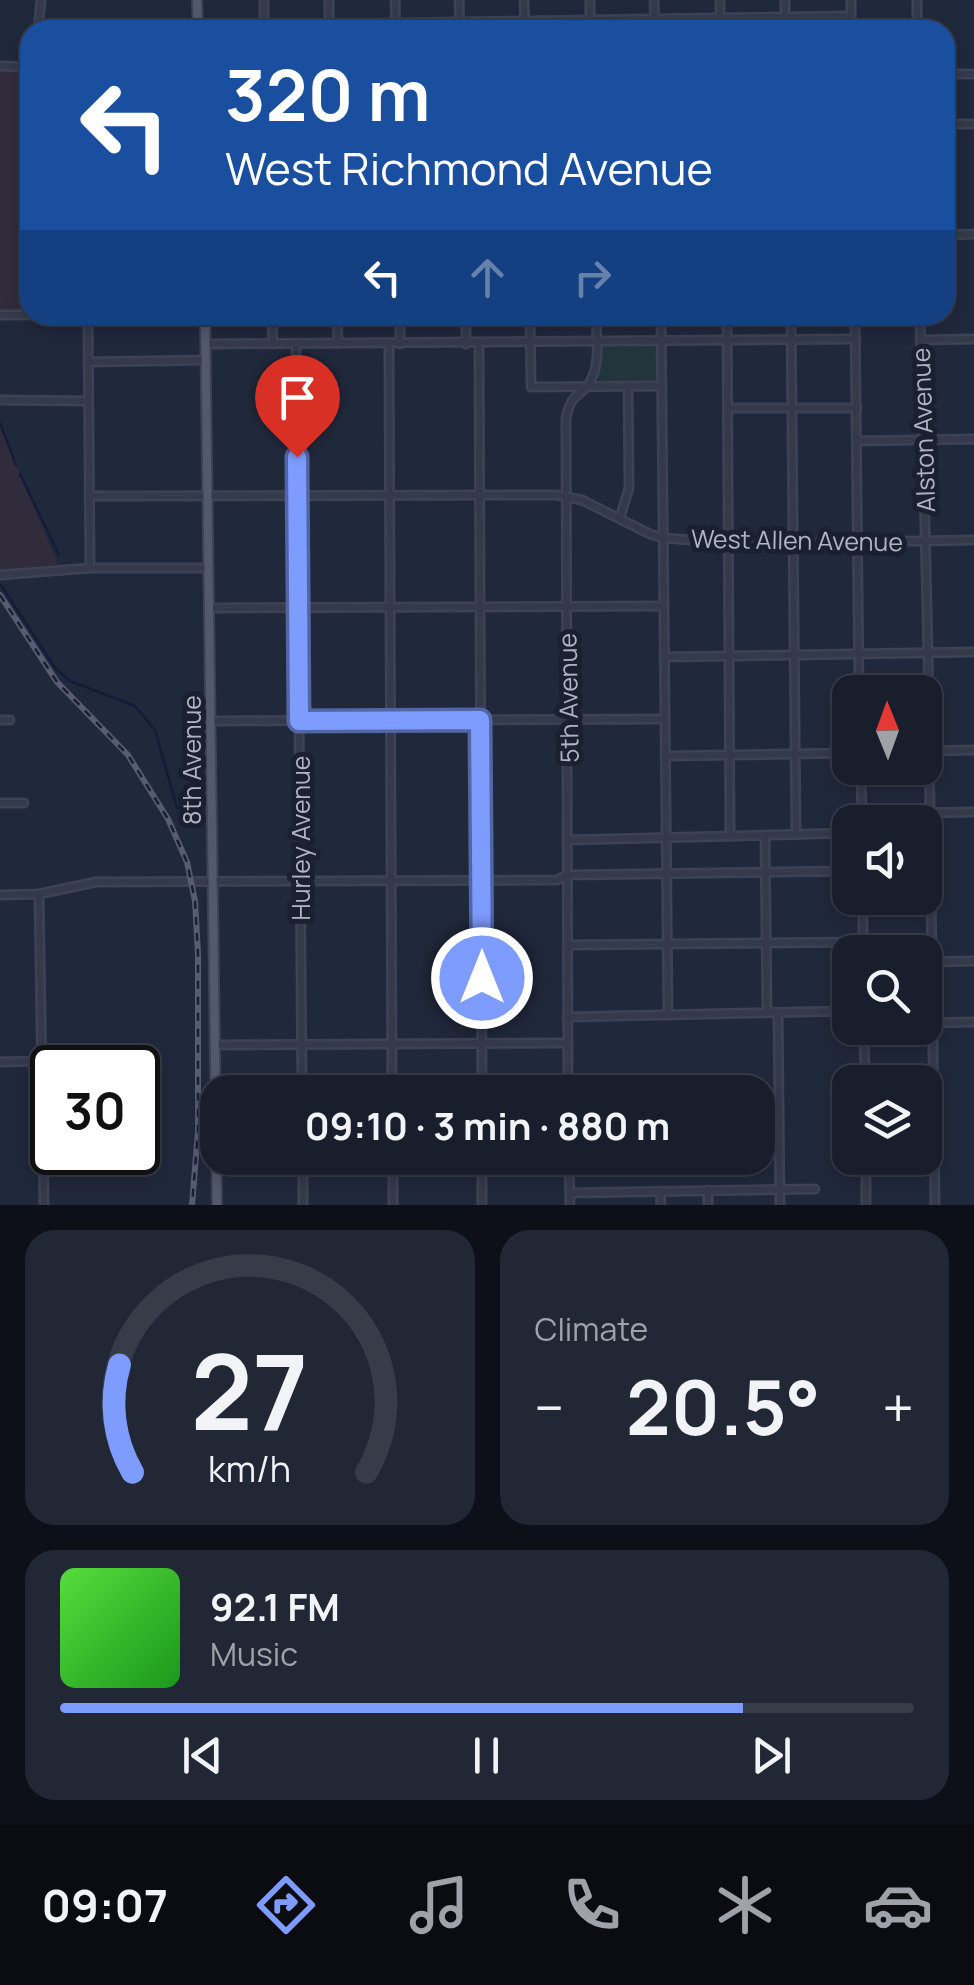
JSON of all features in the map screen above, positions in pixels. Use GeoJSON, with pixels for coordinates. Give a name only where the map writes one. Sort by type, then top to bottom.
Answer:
{"type":"FeatureCollection","features":[{"type":"Feature","properties":{"kind":"main road","name":"8th Avenue"},"geometry":{"type":"LineString","coordinates":[[205,325],[217,1205]]}},
{"type":"Feature","properties":{"kind":"street"},"geometry":{"type":"LineString","coordinates":[[524,0],[524,20],[851,16]]}},
{"type":"Feature","properties":{"kind":"street"},"geometry":{"type":"LineString","coordinates":[[589,20],[590,0]]}},
{"type":"Feature","properties":{"kind":"street"},"geometry":{"type":"LineString","coordinates":[[654,0],[655,18]]}},
{"type":"Feature","properties":{"kind":"street"},"geometry":{"type":"LineString","coordinates":[[720,0],[720,18]]}},
{"type":"Feature","properties":{"kind":"street"},"geometry":{"type":"LineString","coordinates":[[785,0],[785,20]]}},
{"type":"Feature","properties":{"kind":"street"},"geometry":{"type":"LineString","coordinates":[[851,0],[851,20]]}},
{"type":"Feature","properties":{"kind":"street"},"geometry":{"type":"LineString","coordinates":[[88,325],[90,568]]}},
{"type":"Feature","properties":{"kind":"street"},"geometry":{"type":"LineString","coordinates":[[272,325],[273,344]]}},
{"type":"Feature","properties":{"kind":"street"},"geometry":{"type":"LineString","coordinates":[[337,325],[338,343]]}},
{"type":"Feature","properties":{"kind":"street"},"geometry":{"type":"LineString","coordinates":[[400,325],[400,344]]}},
{"type":"Feature","properties":{"kind":"street"},"geometry":{"type":"LineString","coordinates":[[466,325],[466,344]]}},
{"type":"Feature","properties":{"kind":"street"},"geometry":{"type":"LineString","coordinates":[[530,325],[531,387],[662,386]]}},
{"type":"Feature","properties":{"kind":"street","name":"5th Avenue"},"geometry":{"type":"LineString","coordinates":[[568,1075],[566,418],[570,399],[587,386],[595,368],[596,325]]}},
{"type":"Feature","properties":{"kind":"street"},"geometry":{"type":"LineString","coordinates":[[661,325],[668,1015]]}},
{"type":"Feature","properties":{"kind":"street"},"geometry":{"type":"LineString","coordinates":[[727,325],[730,836]]}},
{"type":"Feature","properties":{"kind":"street"},"geometry":{"type":"LineString","coordinates":[[791,325],[796,834]]}},
{"type":"Feature","properties":{"kind":"street"},"geometry":{"type":"LineString","coordinates":[[856,325],[859,675]]}},
{"type":"Feature","properties":{"kind":"street","name":"Alston Avenue"},"geometry":{"type":"LineString","coordinates":[[920,325],[928,675]]}},
{"type":"Feature","properties":{"kind":"street"},"geometry":{"type":"LineString","coordinates":[[206,344],[856,339]]}},
{"type":"Feature","properties":{"kind":"street"},"geometry":{"type":"LineString","coordinates":[[920,340],[974,339]]}},
{"type":"Feature","properties":{"kind":"street","name":"Hurley Avenue"},"geometry":{"type":"LineString","coordinates":[[296,344],[302,1075]]}},
{"type":"Feature","properties":{"kind":"street"},"geometry":{"type":"LineString","coordinates":[[389,344],[392,1075]]}},
{"type":"Feature","properties":{"kind":"street"},"geometry":{"type":"LineString","coordinates":[[479,344],[482,1075]]}},
{"type":"Feature","properties":{"kind":"street"},"geometry":{"type":"LineString","coordinates":[[88,362],[206,360]]}},
{"type":"Feature","properties":{"kind":"street"},"geometry":{"type":"LineString","coordinates":[[620,518],[629,488],[628,386]]}},
{"type":"Feature","properties":{"kind":"street"},"geometry":{"type":"LineString","coordinates":[[0,400],[88,401]]}},
{"type":"Feature","properties":{"kind":"street"},"geometry":{"type":"LineString","coordinates":[[728,408],[857,408]]}},
{"type":"Feature","properties":{"kind":"street"},"geometry":{"type":"LineString","coordinates":[[857,441],[974,439]]}},
{"type":"Feature","properties":{"kind":"street","name":"West Allen Avenue"},"geometry":{"type":"LineString","coordinates":[[89,496],[567,497],[663,538],[729,543],[974,540]]}},
{"type":"Feature","properties":{"kind":"street"},"geometry":{"type":"LineString","coordinates":[[0,578],[90,568],[210,568]]}},
{"type":"Feature","properties":{"kind":"street"},"geometry":{"type":"LineString","coordinates":[[210,608],[664,606]]}},
{"type":"Feature","properties":{"kind":"street"},"geometry":{"type":"LineString","coordinates":[[664,656],[974,652]]}},
{"type":"Feature","properties":{"kind":"street"},"geometry":{"type":"LineString","coordinates":[[211,722],[665,719]]}},
{"type":"Feature","properties":{"kind":"street"},"geometry":{"type":"LineString","coordinates":[[0,720],[10,720]]}},
{"type":"Feature","properties":{"kind":"street"},"geometry":{"type":"LineString","coordinates":[[942,751],[974,750]]}},
{"type":"Feature","properties":{"kind":"street"},"geometry":{"type":"LineString","coordinates":[[665,756],[832,753]]}},
{"type":"Feature","properties":{"kind":"street"},"geometry":{"type":"LineString","coordinates":[[0,803],[24,803]]}},
{"type":"Feature","properties":{"kind":"street"},"geometry":{"type":"LineString","coordinates":[[942,812],[974,812]]}},
{"type":"Feature","properties":{"kind":"street"},"geometry":{"type":"LineString","coordinates":[[568,840],[832,833]]}},
{"type":"Feature","properties":{"kind":"street"},"geometry":{"type":"LineString","coordinates":[[765,835],[768,1013]]}},
{"type":"Feature","properties":{"kind":"street"},"geometry":{"type":"LineString","coordinates":[[0,895],[39,894],[96,882],[558,880],[567,875],[832,871]]}},
{"type":"Feature","properties":{"kind":"street"},"geometry":{"type":"LineString","coordinates":[[39,894],[42,1045]]}},
{"type":"Feature","properties":{"kind":"street"},"geometry":{"type":"LineString","coordinates":[[567,946],[832,942]]}},
{"type":"Feature","properties":{"kind":"street"},"geometry":{"type":"LineString","coordinates":[[942,962],[974,962]]}},
{"type":"Feature","properties":{"kind":"street"},"geometry":{"type":"LineString","coordinates":[[567,1017],[832,1012]]}},
{"type":"Feature","properties":{"kind":"street"},"geometry":{"type":"LineString","coordinates":[[778,1013],[780,1205]]}},
{"type":"Feature","properties":{"kind":"street"},"geometry":{"type":"LineString","coordinates":[[942,1022],[974,1022]]}},
{"type":"Feature","properties":{"kind":"street"},"geometry":{"type":"LineString","coordinates":[[215,1044],[567,1043]]}},
{"type":"Feature","properties":{"kind":"street","name":"Alston Avenue"},"geometry":{"type":"LineString","coordinates":[[930,1045],[935,1205]]}},
{"type":"Feature","properties":{"kind":"street"},"geometry":{"type":"LineString","coordinates":[[0,1062],[30,1061]]}},
{"type":"Feature","properties":{"kind":"street"},"geometry":{"type":"LineString","coordinates":[[44,1175],[44,1205]]}},
{"type":"Feature","properties":{"kind":"street"},"geometry":{"type":"LineString","coordinates":[[302,1175],[303,1205]]}},
{"type":"Feature","properties":{"kind":"street"},"geometry":{"type":"LineString","coordinates":[[393,1175],[394,1205]]}},
{"type":"Feature","properties":{"kind":"street"},"geometry":{"type":"LineString","coordinates":[[482,1175],[482,1205]]}},
{"type":"Feature","properties":{"kind":"street"},"geometry":{"type":"LineString","coordinates":[[569,1175],[570,1205]]}},
{"type":"Feature","properties":{"kind":"street"},"geometry":{"type":"LineString","coordinates":[[866,1175],[866,1205]]}},
{"type":"Feature","properties":{"kind":"street"},"geometry":{"type":"LineString","coordinates":[[570,1193],[815,1188]]}},
{"type":"Feature","properties":{"kind":"street"},"geometry":{"type":"LineString","coordinates":[[708,1190],[708,1205]]}},
{"type":"Feature","properties":{"kind":"street"},"geometry":{"type":"LineString","coordinates":[[660,1191],[661,1205]]}},
{"type":"Feature","properties":{"kind":"shaded area"},"geometry":{"type":"Polygon","coordinates":[[[0,69],[20,70],[20,310],[0,310],[0,69]]]}},
{"type":"Feature","properties":{"kind":"shaded area"},"geometry":{"type":"Polygon","coordinates":[[[657,343],[657,382],[599,383],[598,344],[657,343]]]}},
{"type":"Feature","properties":{"kind":"shaded area"},"geometry":{"type":"Polygon","coordinates":[[[0,423],[21,477],[58,564],[0,570],[0,423]]]}},
{"type":"Feature","properties":{"kind":"waterway"},"geometry":{"type":"LineString","coordinates":[[0,423],[16,465]]}},
{"type":"Feature","properties":{"kind":"waterway"},"geometry":{"type":"LineString","coordinates":[[20,474],[59,555]]}},
{"type":"Feature","properties":{"kind":"waterway"},"geometry":{"type":"LineString","coordinates":[[1,585],[56,669],[70,681],[135,706],[155,730],[177,808]]}},
{"type":"Feature","properties":{"kind":"railway"},"geometry":{"type":"LineString","coordinates":[[0,595],[57,682],[128,755],[168,819],[187,862],[195,901],[198,954],[198,1131],[192,1205]]}},
{"type":"Feature","properties":{"kind":"route"},"geometry":{"type":"LineString","coordinates":[[297,457],[299,721],[480,720],[482,978]]}}]}
